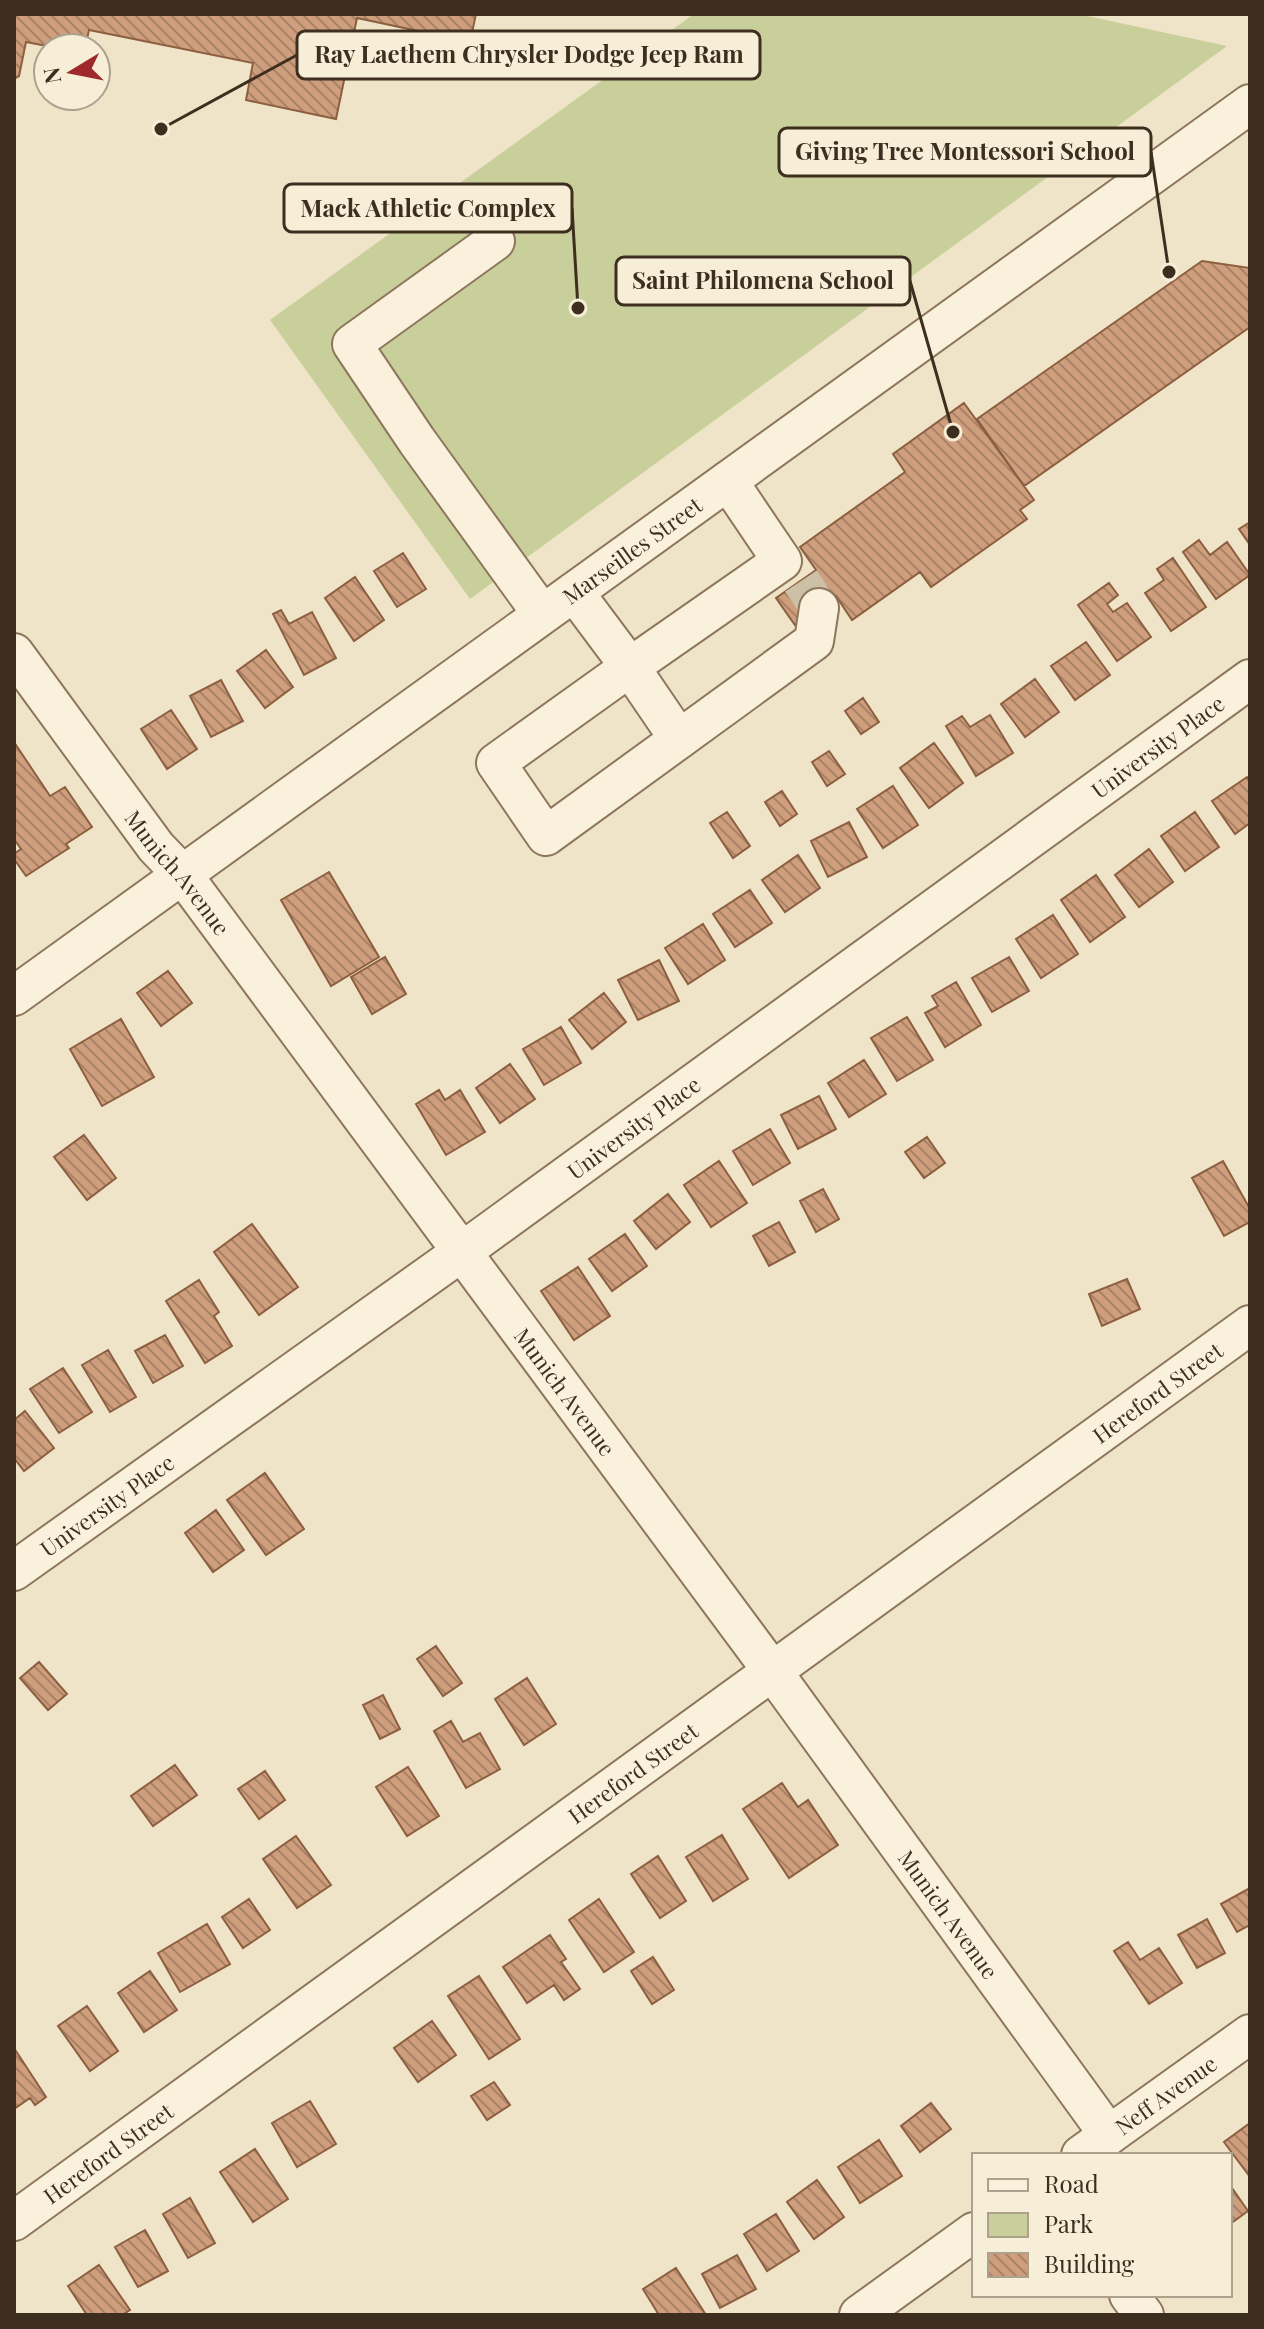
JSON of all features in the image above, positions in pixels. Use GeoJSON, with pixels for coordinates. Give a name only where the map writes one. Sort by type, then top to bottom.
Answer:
{"type":"FeatureCollection","features":[{"type":"Feature","properties":{"kind":"street","name":"Marseilles Street"},"geometry":{"type":"LineString","coordinates":[[14,996],[1250,104]]}},
{"type":"Feature","properties":{"kind":"street"},"geometry":{"type":"LineString","coordinates":[[495,241],[352,344],[417,441],[542,614]]}},
{"type":"Feature","properties":{"kind":"street"},"geometry":{"type":"LineString","coordinates":[[728,481],[801,583],[814,641],[546,836],[496,763],[630,667],[801,583]]}},
{"type":"Feature","properties":{"kind":"street"},"geometry":{"type":"LineString","coordinates":[[574,592],[679,739]]}},
{"type":"Feature","properties":{"kind":"street","name":"Munich Avenue"},"geometry":{"type":"LineString","coordinates":[[14,653],[156,847],[182,874],[463,1251],[773,1672],[1095,2145]]}},
{"type":"Feature","properties":{"kind":"street","name":"University Place"},"geometry":{"type":"LineString","coordinates":[[14,1571],[463,1251],[1250,679]]}},
{"type":"Feature","properties":{"kind":"street","name":"Hereford Street"},"geometry":{"type":"LineString","coordinates":[[14,2221],[1250,1325]]}},
{"type":"Feature","properties":{"kind":"street","name":"Neff Avenue"},"geometry":{"type":"LineString","coordinates":[[1095,2145],[1250,2034]]}},
{"type":"Feature","properties":{"kind":"street"},"geometry":{"type":"LineString","coordinates":[[859,2315],[972,2233]]}},
{"type":"Feature","properties":{"kind":"street"},"geometry":{"type":"LineString","coordinates":[[1130,2297],[1144,2315]]}},
{"type":"Feature","properties":{"kind":"green space"},"geometry":{"type":"Polygon","coordinates":[[[694,14],[1078,14],[1227,46],[470,599],[270,320],[694,14]]]}},
{"type":"Feature","properties":{"kind":"building"},"geometry":{"type":"Polygon","coordinates":[[[14,14],[476,14],[470,42],[357,18],[336,119],[246,100],[253,63],[112,35],[112,32],[32,32],[32,43],[26,42],[19,76],[14,79],[14,14]]]}},
{"type":"Feature","properties":{"kind":"building"},"geometry":{"type":"Polygon","coordinates":[[[1202,261],[1250,268],[1250,327],[1024,486],[977,419],[1202,261]]]}},
{"type":"Feature","properties":{"kind":"building"},"geometry":{"type":"Polygon","coordinates":[[[964,403],[1034,500],[1020,510],[1027,519],[931,587],[920,572],[852,620],[836,596],[795,625],[776,598],[816,570],[800,547],[905,472],[893,454],[964,403]]]}},
{"type":"Feature","properties":{"kind":"building"},"geometry":{"type":"Polygon","coordinates":[[[1250,522],[1250,545],[1239,529],[1250,522]]]}},
{"type":"Feature","properties":{"kind":"building"},"geometry":{"type":"Polygon","coordinates":[[[1199,540],[1210,555],[1227,542],[1250,575],[1216,599],[1183,552],[1199,540]]]}},
{"type":"Feature","properties":{"kind":"building"},"geometry":{"type":"Polygon","coordinates":[[[403,553],[426,589],[397,607],[374,571],[403,553]]]}},
{"type":"Feature","properties":{"kind":"building"},"geometry":{"type":"Polygon","coordinates":[[[1173,558],[1206,607],[1171,631],[1145,593],[1164,580],[1157,569],[1173,558]]]}},
{"type":"Feature","properties":{"kind":"building"},"geometry":{"type":"Polygon","coordinates":[[[355,577],[384,620],[354,641],[325,598],[355,577]]]}},
{"type":"Feature","properties":{"kind":"building"},"geometry":{"type":"Polygon","coordinates":[[[1109,583],[1118,595],[1107,604],[1113,612],[1127,603],[1151,637],[1117,661],[1078,605],[1109,583]]]}},
{"type":"Feature","properties":{"kind":"building"},"geometry":{"type":"Polygon","coordinates":[[[281,610],[289,624],[312,612],[336,658],[304,675],[273,614],[281,610]]]}},
{"type":"Feature","properties":{"kind":"building"},"geometry":{"type":"Polygon","coordinates":[[[1086,642],[1110,675],[1075,700],[1051,666],[1086,642]]]}},
{"type":"Feature","properties":{"kind":"building"},"geometry":{"type":"Polygon","coordinates":[[[266,650],[293,687],[265,708],[237,671],[266,650]]]}},
{"type":"Feature","properties":{"kind":"building"},"geometry":{"type":"Polygon","coordinates":[[[1035,679],[1059,712],[1025,737],[1001,704],[1035,679]]]}},
{"type":"Feature","properties":{"kind":"building"},"geometry":{"type":"Polygon","coordinates":[[[221,680],[243,721],[211,737],[190,696],[221,680]]]}},
{"type":"Feature","properties":{"kind":"building"},"geometry":{"type":"Polygon","coordinates":[[[863,698],[879,722],[861,734],[845,711],[863,698]]]}},
{"type":"Feature","properties":{"kind":"building"},"geometry":{"type":"Polygon","coordinates":[[[171,710],[197,749],[167,769],[141,729],[171,710]]]}},
{"type":"Feature","properties":{"kind":"building"},"geometry":{"type":"Polygon","coordinates":[[[990,715],[1013,753],[976,776],[946,726],[962,716],[970,727],[990,715]]]}},
{"type":"Feature","properties":{"kind":"building"},"geometry":{"type":"Polygon","coordinates":[[[14,742],[50,796],[65,787],[92,827],[66,844],[69,848],[26,876],[14,859],[14,854],[21,849],[14,839],[14,742]]]}},
{"type":"Feature","properties":{"kind":"building"},"geometry":{"type":"Polygon","coordinates":[[[934,743],[963,783],[929,808],[900,768],[934,743]]]}},
{"type":"Feature","properties":{"kind":"building"},"geometry":{"type":"Polygon","coordinates":[[[829,751],[845,774],[827,786],[812,762],[829,751]]]}},
{"type":"Feature","properties":{"kind":"building"},"geometry":{"type":"Polygon","coordinates":[[[1247,777],[1250,781],[1250,823],[1235,834],[1212,801],[1247,777]]]}},
{"type":"Feature","properties":{"kind":"building"},"geometry":{"type":"Polygon","coordinates":[[[893,786],[918,825],[883,848],[857,809],[893,786]]]}},
{"type":"Feature","properties":{"kind":"building"},"geometry":{"type":"Polygon","coordinates":[[[782,791],[797,814],[780,826],[765,802],[782,791]]]}},
{"type":"Feature","properties":{"kind":"building"},"geometry":{"type":"Polygon","coordinates":[[[727,812],[750,846],[733,858],[710,823],[727,812]]]}},
{"type":"Feature","properties":{"kind":"building"},"geometry":{"type":"Polygon","coordinates":[[[1195,812],[1219,847],[1185,871],[1161,836],[1195,812]]]}},
{"type":"Feature","properties":{"kind":"building"},"geometry":{"type":"Polygon","coordinates":[[[849,822],[867,857],[828,877],[811,841],[849,822]]]}},
{"type":"Feature","properties":{"kind":"building"},"geometry":{"type":"Polygon","coordinates":[[[1149,849],[1173,882],[1139,907],[1115,875],[1149,849]]]}},
{"type":"Feature","properties":{"kind":"building"},"geometry":{"type":"Polygon","coordinates":[[[798,855],[820,888],[785,912],[762,880],[798,855]]]}},
{"type":"Feature","properties":{"kind":"building"},"geometry":{"type":"Polygon","coordinates":[[[329,872],[379,957],[331,986],[281,900],[329,872]]]}},
{"type":"Feature","properties":{"kind":"building"},"geometry":{"type":"Polygon","coordinates":[[[1096,875],[1125,917],[1090,942],[1061,900],[1096,875]]]}},
{"type":"Feature","properties":{"kind":"building"},"geometry":{"type":"Polygon","coordinates":[[[750,890],[772,923],[735,947],[713,914],[750,890]]]}},
{"type":"Feature","properties":{"kind":"building"},"geometry":{"type":"Polygon","coordinates":[[[1053,915],[1078,954],[1041,978],[1016,939],[1053,915]]]}},
{"type":"Feature","properties":{"kind":"building"},"geometry":{"type":"Polygon","coordinates":[[[703,924],[725,960],[688,984],[665,948],[703,924]]]}},
{"type":"Feature","properties":{"kind":"building"},"geometry":{"type":"Polygon","coordinates":[[[385,957],[406,994],[372,1014],[351,977],[385,957]]]}},
{"type":"Feature","properties":{"kind":"building"},"geometry":{"type":"Polygon","coordinates":[[[1009,957],[1029,991],[992,1012],[972,978],[1009,957]]]}},
{"type":"Feature","properties":{"kind":"building"},"geometry":{"type":"Polygon","coordinates":[[[659,960],[679,1001],[638,1020],[618,980],[659,960]]]}},
{"type":"Feature","properties":{"kind":"building"},"geometry":{"type":"Polygon","coordinates":[[[168,971],[192,1003],[161,1026],[137,993],[168,971]]]}},
{"type":"Feature","properties":{"kind":"building"},"geometry":{"type":"Polygon","coordinates":[[[956,982],[981,1025],[945,1047],[925,1013],[938,1006],[932,996],[956,982]]]}},
{"type":"Feature","properties":{"kind":"building"},"geometry":{"type":"Polygon","coordinates":[[[604,993],[626,1022],[592,1049],[569,1020],[604,993]]]}},
{"type":"Feature","properties":{"kind":"building"},"geometry":{"type":"Polygon","coordinates":[[[907,1017],[933,1060],[897,1081],[871,1038],[907,1017]]]}},
{"type":"Feature","properties":{"kind":"building"},"geometry":{"type":"Polygon","coordinates":[[[121,1019],[154,1077],[102,1106],[70,1049],[121,1019]]]}},
{"type":"Feature","properties":{"kind":"building"},"geometry":{"type":"Polygon","coordinates":[[[561,1027],[581,1063],[544,1085],[523,1049],[561,1027]]]}},
{"type":"Feature","properties":{"kind":"building"},"geometry":{"type":"Polygon","coordinates":[[[864,1060],[886,1094],[849,1117],[828,1083],[864,1060]]]}},
{"type":"Feature","properties":{"kind":"building"},"geometry":{"type":"Polygon","coordinates":[[[510,1064],[535,1099],[500,1123],[476,1088],[510,1064]]]}},
{"type":"Feature","properties":{"kind":"building"},"geometry":{"type":"Polygon","coordinates":[[[439,1090],[445,1100],[460,1090],[485,1132],[446,1155],[416,1104],[439,1090]]]}},
{"type":"Feature","properties":{"kind":"building"},"geometry":{"type":"Polygon","coordinates":[[[819,1096],[836,1129],[798,1149],[781,1115],[819,1096]]]}},
{"type":"Feature","properties":{"kind":"building"},"geometry":{"type":"Polygon","coordinates":[[[770,1129],[790,1163],[753,1185],[733,1151],[770,1129]]]}},
{"type":"Feature","properties":{"kind":"building"},"geometry":{"type":"Polygon","coordinates":[[[84,1135],[116,1178],[87,1200],[54,1157],[84,1135]]]}},
{"type":"Feature","properties":{"kind":"building"},"geometry":{"type":"Polygon","coordinates":[[[927,1137],[945,1163],[924,1178],[905,1152],[927,1137]]]}},
{"type":"Feature","properties":{"kind":"building"},"geometry":{"type":"Polygon","coordinates":[[[719,1161],[747,1203],[711,1227],[684,1185],[719,1161]]]}},
{"type":"Feature","properties":{"kind":"building"},"geometry":{"type":"Polygon","coordinates":[[[1223,1161],[1250,1209],[1250,1222],[1224,1236],[1192,1178],[1223,1161]]]}},
{"type":"Feature","properties":{"kind":"building"},"geometry":{"type":"Polygon","coordinates":[[[823,1189],[839,1219],[816,1232],[800,1201],[823,1189]]]}},
{"type":"Feature","properties":{"kind":"building"},"geometry":{"type":"Polygon","coordinates":[[[668,1194],[690,1222],[656,1249],[634,1221],[668,1194]]]}},
{"type":"Feature","properties":{"kind":"building"},"geometry":{"type":"Polygon","coordinates":[[[779,1222],[795,1252],[769,1266],[753,1236],[779,1222]]]}},
{"type":"Feature","properties":{"kind":"building"},"geometry":{"type":"Polygon","coordinates":[[[252,1224],[298,1287],[259,1315],[214,1252],[252,1224]]]}},
{"type":"Feature","properties":{"kind":"building"},"geometry":{"type":"Polygon","coordinates":[[[625,1234],[647,1266],[612,1291],[589,1259],[625,1234]]]}},
{"type":"Feature","properties":{"kind":"building"},"geometry":{"type":"Polygon","coordinates":[[[578,1267],[610,1316],[574,1340],[541,1291],[578,1267]]]}},
{"type":"Feature","properties":{"kind":"building"},"geometry":{"type":"Polygon","coordinates":[[[1127,1279],[1140,1309],[1102,1326],[1089,1294],[1127,1279]]]}},
{"type":"Feature","properties":{"kind":"building"},"geometry":{"type":"Polygon","coordinates":[[[199,1280],[219,1312],[214,1316],[232,1346],[205,1363],[166,1301],[199,1280]]]}},
{"type":"Feature","properties":{"kind":"building"},"geometry":{"type":"Polygon","coordinates":[[[165,1335],[183,1366],[153,1383],[135,1351],[165,1335]]]}},
{"type":"Feature","properties":{"kind":"building"},"geometry":{"type":"Polygon","coordinates":[[[108,1350],[136,1397],[110,1412],[82,1365],[108,1350]]]}},
{"type":"Feature","properties":{"kind":"building"},"geometry":{"type":"Polygon","coordinates":[[[63,1368],[92,1412],[59,1433],[30,1389],[63,1368]]]}},
{"type":"Feature","properties":{"kind":"building"},"geometry":{"type":"Polygon","coordinates":[[[25,1411],[54,1448],[24,1471],[14,1458],[14,1420],[25,1411]]]}},
{"type":"Feature","properties":{"kind":"building"},"geometry":{"type":"Polygon","coordinates":[[[265,1473],[304,1529],[266,1555],[227,1500],[265,1473]]]}},
{"type":"Feature","properties":{"kind":"building"},"geometry":{"type":"Polygon","coordinates":[[[216,1510],[244,1550],[213,1572],[185,1533],[216,1510]]]}},
{"type":"Feature","properties":{"kind":"building"},"geometry":{"type":"Polygon","coordinates":[[[436,1646],[462,1683],[443,1696],[417,1659],[436,1646]]]}},
{"type":"Feature","properties":{"kind":"building"},"geometry":{"type":"Polygon","coordinates":[[[39,1662],[67,1694],[48,1710],[20,1678],[39,1662]]]}},
{"type":"Feature","properties":{"kind":"building"},"geometry":{"type":"Polygon","coordinates":[[[527,1678],[556,1724],[524,1745],[495,1699],[527,1678]]]}},
{"type":"Feature","properties":{"kind":"building"},"geometry":{"type":"Polygon","coordinates":[[[383,1695],[400,1729],[380,1739],[363,1705],[383,1695]]]}},
{"type":"Feature","properties":{"kind":"building"},"geometry":{"type":"Polygon","coordinates":[[[451,1721],[463,1742],[480,1733],[500,1769],[466,1788],[434,1731],[451,1721]]]}},
{"type":"Feature","properties":{"kind":"building"},"geometry":{"type":"Polygon","coordinates":[[[175,1765],[197,1795],[153,1826],[131,1796],[175,1765]]]}},
{"type":"Feature","properties":{"kind":"building"},"geometry":{"type":"Polygon","coordinates":[[[408,1767],[439,1816],[407,1836],[376,1787],[408,1767]]]}},
{"type":"Feature","properties":{"kind":"building"},"geometry":{"type":"Polygon","coordinates":[[[265,1771],[285,1800],[259,1819],[238,1789],[265,1771]]]}},
{"type":"Feature","properties":{"kind":"building"},"geometry":{"type":"Polygon","coordinates":[[[782,1783],[798,1807],[808,1800],[838,1845],[789,1878],[743,1809],[782,1783]]]}},
{"type":"Feature","properties":{"kind":"building"},"geometry":{"type":"Polygon","coordinates":[[[722,1835],[748,1879],[713,1901],[686,1857],[722,1835]]]}},
{"type":"Feature","properties":{"kind":"building"},"geometry":{"type":"Polygon","coordinates":[[[296,1836],[331,1885],[297,1908],[263,1859],[296,1836]]]}},
{"type":"Feature","properties":{"kind":"building"},"geometry":{"type":"Polygon","coordinates":[[[658,1856],[686,1901],[660,1918],[631,1874],[658,1856]]]}},
{"type":"Feature","properties":{"kind":"building"},"geometry":{"type":"Polygon","coordinates":[[[1250,1888],[1250,1925],[1237,1932],[1221,1904],[1250,1888]]]}},
{"type":"Feature","properties":{"kind":"building"},"geometry":{"type":"Polygon","coordinates":[[[249,1899],[270,1930],[243,1948],[222,1917],[249,1899]]]}},
{"type":"Feature","properties":{"kind":"building"},"geometry":{"type":"Polygon","coordinates":[[[599,1899],[634,1952],[604,1972],[569,1920],[599,1899]]]}},
{"type":"Feature","properties":{"kind":"building"},"geometry":{"type":"Polygon","coordinates":[[[1207,1919],[1225,1953],[1197,1968],[1178,1935],[1207,1919]]]}},
{"type":"Feature","properties":{"kind":"building"},"geometry":{"type":"Polygon","coordinates":[[[207,1924],[230,1964],[180,1992],[158,1953],[207,1924]]]}},
{"type":"Feature","properties":{"kind":"building"},"geometry":{"type":"Polygon","coordinates":[[[550,1935],[566,1959],[561,1962],[580,1989],[564,2000],[554,1985],[527,2003],[503,1967],[550,1935]]]}},
{"type":"Feature","properties":{"kind":"building"},"geometry":{"type":"Polygon","coordinates":[[[1128,1942],[1140,1960],[1159,1948],[1182,1983],[1149,2004],[1114,1951],[1128,1942]]]}},
{"type":"Feature","properties":{"kind":"building"},"geometry":{"type":"Polygon","coordinates":[[[653,1957],[674,1990],[652,2004],[631,1971],[653,1957]]]}},
{"type":"Feature","properties":{"kind":"building"},"geometry":{"type":"Polygon","coordinates":[[[150,1971],[177,2010],[144,2032],[118,1993],[150,1971]]]}},
{"type":"Feature","properties":{"kind":"building"},"geometry":{"type":"Polygon","coordinates":[[[479,1976],[520,2039],[489,2059],[448,1996],[479,1976]]]}},
{"type":"Feature","properties":{"kind":"building"},"geometry":{"type":"Polygon","coordinates":[[[87,2006],[118,2051],[90,2071],[58,2026],[87,2006]]]}},
{"type":"Feature","properties":{"kind":"building"},"geometry":{"type":"Polygon","coordinates":[[[432,2021],[456,2055],[418,2082],[394,2048],[432,2021]]]}},
{"type":"Feature","properties":{"kind":"building"},"geometry":{"type":"Polygon","coordinates":[[[14,2048],[46,2097],[35,2105],[30,2098],[14,2109],[14,2048]]]}},
{"type":"Feature","properties":{"kind":"building"},"geometry":{"type":"Polygon","coordinates":[[[494,2082],[510,2105],[487,2120],[471,2096],[494,2082]]]}},
{"type":"Feature","properties":{"kind":"building"},"geometry":{"type":"Polygon","coordinates":[[[310,2101],[336,2144],[297,2167],[272,2123],[310,2101]]]}},
{"type":"Feature","properties":{"kind":"building"},"geometry":{"type":"Polygon","coordinates":[[[931,2103],[951,2129],[920,2152],[901,2126],[931,2103]]]}},
{"type":"Feature","properties":{"kind":"building"},"geometry":{"type":"Polygon","coordinates":[[[1250,2123],[1250,2177],[1224,2142],[1250,2123]]]}},
{"type":"Feature","properties":{"kind":"building"},"geometry":{"type":"Polygon","coordinates":[[[879,2140],[902,2176],[860,2203],[838,2167],[879,2140]]]}},
{"type":"Feature","properties":{"kind":"building"},"geometry":{"type":"Polygon","coordinates":[[[255,2149],[288,2199],[253,2222],[220,2172],[255,2149]]]}},
{"type":"Feature","properties":{"kind":"building"},"geometry":{"type":"Polygon","coordinates":[[[817,2180],[844,2217],[814,2239],[787,2202],[817,2180]]]}},
{"type":"Feature","properties":{"kind":"building"},"geometry":{"type":"Polygon","coordinates":[[[1232,2188],[1248,2211],[1232,2223],[1232,2188]]]}},
{"type":"Feature","properties":{"kind":"building"},"geometry":{"type":"Polygon","coordinates":[[[190,2198],[215,2243],[188,2258],[163,2214],[190,2198]]]}},
{"type":"Feature","properties":{"kind":"building"},"geometry":{"type":"Polygon","coordinates":[[[776,2214],[799,2251],[767,2271],[744,2234],[776,2214]]]}},
{"type":"Feature","properties":{"kind":"building"},"geometry":{"type":"Polygon","coordinates":[[[145,2230],[168,2271],[138,2287],[115,2247],[145,2230]]]}},
{"type":"Feature","properties":{"kind":"building"},"geometry":{"type":"Polygon","coordinates":[[[737,2255],[756,2289],[720,2308],[702,2274],[737,2255]]]}},
{"type":"Feature","properties":{"kind":"building"},"geometry":{"type":"Polygon","coordinates":[[[99,2265],[130,2310],[122,2315],[87,2315],[68,2286],[99,2265]]]}},
{"type":"Feature","properties":{"kind":"building"},"geometry":{"type":"Polygon","coordinates":[[[676,2268],[706,2315],[659,2315],[643,2289],[676,2268]]]}},
{"type":"Feature","properties":{"kind":"tunnel"},"geometry":{"type":"LineString","coordinates":[[801,581],[819,608]]}},
{"type":"Feature","properties":{"kind":"place","name":"Ray Laethem Chrysler Dodge Jeep Ram"},"geometry":{"type":"Point","coordinates":[161,129]}},
{"type":"Feature","properties":{"kind":"place","name":"Giving Tree Montessori School"},"geometry":{"type":"Point","coordinates":[1169,272]}},
{"type":"Feature","properties":{"kind":"place","name":"Mack Athletic Complex"},"geometry":{"type":"Point","coordinates":[578,308]}},
{"type":"Feature","properties":{"kind":"place","name":"Saint Philomena School"},"geometry":{"type":"Point","coordinates":[953,432]}}]}
